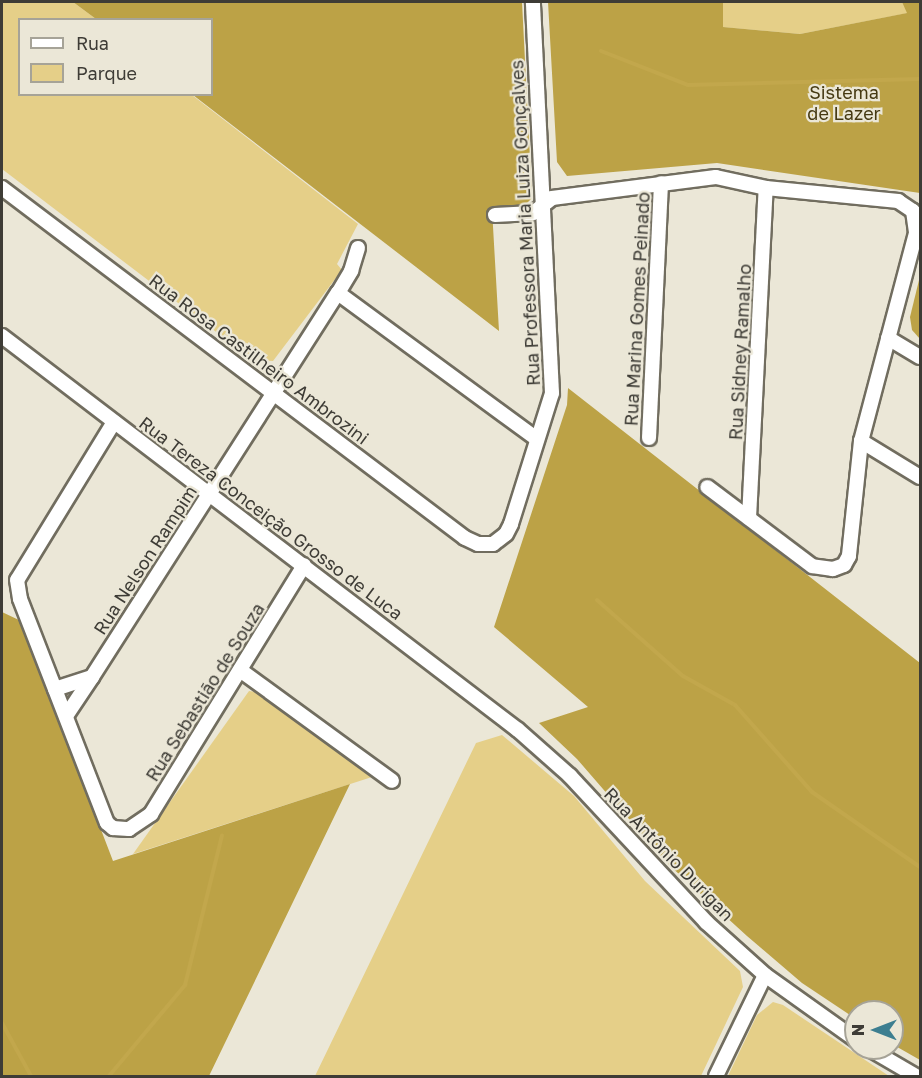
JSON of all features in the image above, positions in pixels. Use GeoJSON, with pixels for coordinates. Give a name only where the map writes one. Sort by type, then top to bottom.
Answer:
{"type":"FeatureCollection","features":[{"type":"Feature","properties":{"kind":"street","name":"Rua Professora Maria Luiza Gonçalves"},"geometry":{"type":"LineString","coordinates":[[500,541],[511,524],[552,393],[532,2]]}},
{"type":"Feature","properties":{"kind":"street"},"geometry":{"type":"LineString","coordinates":[[495,215],[533,213],[552,198],[716,177],[766,188],[898,201],[913,211],[916,232],[861,441],[849,556],[844,565],[833,569],[812,566],[707,487]]}},
{"type":"Feature","properties":{"kind":"street","name":"Rua Marina Gomes Peinado"},"geometry":{"type":"LineString","coordinates":[[649,438],[661,183]]}},
{"type":"Feature","properties":{"kind":"street","name":"Rua Rosa Castilheiro Ambrozini"},"geometry":{"type":"LineString","coordinates":[[2,188],[465,538],[478,544],[500,541]]}},
{"type":"Feature","properties":{"kind":"street","name":"Rua Sidney Ramalho"},"geometry":{"type":"LineString","coordinates":[[749,518],[766,188]]}},
{"type":"Feature","properties":{"kind":"street","name":"Rua Nelson Rampim"},"geometry":{"type":"LineString","coordinates":[[66,716],[338,292],[351,271],[357,248]]}},
{"type":"Feature","properties":{"kind":"street"},"geometry":{"type":"LineString","coordinates":[[338,292],[537,439]]}},
{"type":"Feature","properties":{"kind":"street","name":"Rua Tereza Conceição Grosso de Luca"},"geometry":{"type":"LineString","coordinates":[[2,336],[114,422],[211,492],[518,729]]}},
{"type":"Feature","properties":{"kind":"street"},"geometry":{"type":"LineString","coordinates":[[888,338],[921,357]]}},
{"type":"Feature","properties":{"kind":"street"},"geometry":{"type":"LineString","coordinates":[[66,716],[20,600],[17,580],[114,422]]}},
{"type":"Feature","properties":{"kind":"street"},"geometry":{"type":"LineString","coordinates":[[861,441],[921,477]]}},
{"type":"Feature","properties":{"kind":"street","name":"Rua Sebastião de Souza"},"geometry":{"type":"LineString","coordinates":[[66,716],[102,816],[113,828],[129,829],[151,814],[304,566]]}},
{"type":"Feature","properties":{"kind":"street"},"geometry":{"type":"LineString","coordinates":[[240,670],[392,782]]}},
{"type":"Feature","properties":{"kind":"street"},"geometry":{"type":"LineString","coordinates":[[55,689],[92,677]]}},
{"type":"Feature","properties":{"kind":"street","name":"Rua Antônio Durigan"},"geometry":{"type":"LineString","coordinates":[[518,729],[570,776],[676,892],[765,975],[844,1031]]}},
{"type":"Feature","properties":{"kind":"street"},"geometry":{"type":"LineString","coordinates":[[716,1077],[765,975]]}},
{"type":"Feature","properties":{"kind":"street"},"geometry":{"type":"LineString","coordinates":[[887,1060],[915,1077]]}},
{"type":"Feature","properties":{"kind":"green space"},"geometry":{"type":"Polygon","coordinates":[[[3,2],[73,2],[95,18],[18,18],[18,96],[193,96],[358,224],[337,264],[342,270],[273,361],[253,360],[2,169],[3,2]]]}},
{"type":"Feature","properties":{"kind":"green space"},"geometry":{"type":"Polygon","coordinates":[[[73,2],[522,2],[532,198],[525,205],[492,209],[499,331],[194,96],[213,96],[213,18],[95,18],[73,2]]]}},
{"type":"Feature","properties":{"kind":"green space","name":"Sistema de Lazer"},"geometry":{"type":"Polygon","coordinates":[[[548,2],[723,2],[723,27],[800,34],[907,13],[902,2],[920,2],[920,193],[717,163],[567,176],[557,162],[548,2]]]}},
{"type":"Feature","properties":{"kind":"green space"},"geometry":{"type":"Polygon","coordinates":[[[723,2],[902,2],[908,13],[800,34],[722,27],[723,2]]]}},
{"type":"Feature","properties":{"kind":"green space"},"geometry":{"type":"Polygon","coordinates":[[[920,276],[920,339],[912,330],[910,317],[920,276]]]}},
{"type":"Feature","properties":{"kind":"green space"},"geometry":{"type":"Polygon","coordinates":[[[568,388],[920,663],[920,1060],[904,1051],[904,1000],[844,1000],[844,1011],[802,983],[668,864],[577,759],[539,723],[588,707],[494,627],[567,405],[568,388]]]}},
{"type":"Feature","properties":{"kind":"green space"},"geometry":{"type":"Polygon","coordinates":[[[2,612],[21,621],[113,861],[350,784],[209,1076],[2,1076],[2,612]]]}},
{"type":"Feature","properties":{"kind":"green space"},"geometry":{"type":"Polygon","coordinates":[[[249,691],[256,692],[372,777],[133,854],[249,691]]]}},
{"type":"Feature","properties":{"kind":"green space"},"geometry":{"type":"Polygon","coordinates":[[[502,735],[574,796],[645,881],[740,971],[743,987],[701,1076],[315,1076],[476,743],[502,735]]]}},
{"type":"Feature","properties":{"kind":"green space"},"geometry":{"type":"Polygon","coordinates":[[[773,1002],[783,1005],[844,1046],[844,1060],[865,1060],[889,1076],[728,1076],[757,1015],[773,1002]]]}},
{"type":"Feature","properties":{"kind":"waterway"},"geometry":{"type":"LineString","coordinates":[[601,51],[688,85],[920,79]]}},
{"type":"Feature","properties":{"kind":"waterway"},"geometry":{"type":"LineString","coordinates":[[597,600],[683,676],[735,705],[812,792],[920,867]]}},
{"type":"Feature","properties":{"kind":"waterway"},"geometry":{"type":"LineString","coordinates":[[109,1076],[185,985],[222,836]]}},
{"type":"Feature","properties":{"kind":"waterway"},"geometry":{"type":"LineString","coordinates":[[2,1023],[31,1076]]}}]}
